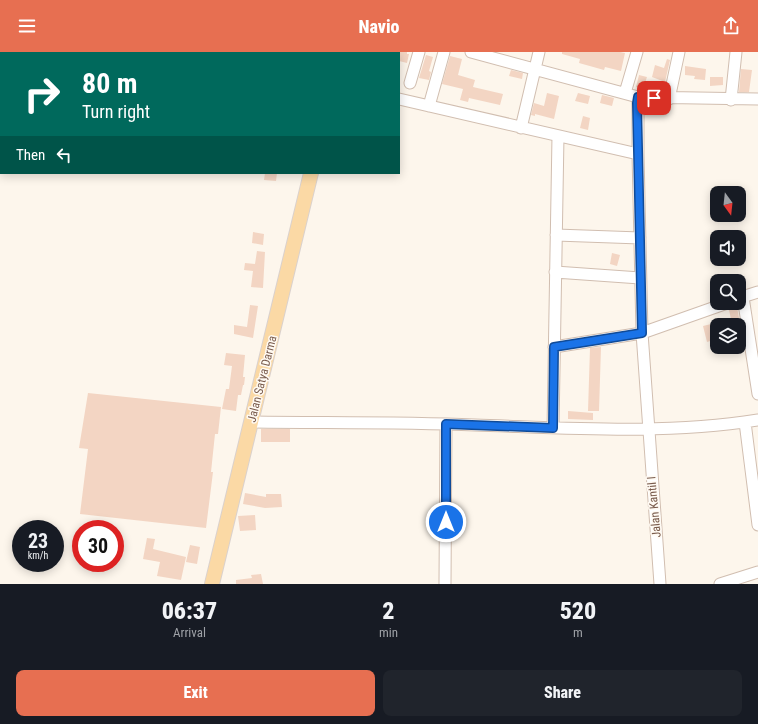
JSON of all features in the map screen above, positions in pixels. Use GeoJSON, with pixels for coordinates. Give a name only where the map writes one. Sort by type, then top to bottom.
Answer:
{"type":"FeatureCollection","features":[{"type":"Feature","properties":{"kind":"main road","name":"Jalan Satya Darma"},"geometry":{"type":"LineString","coordinates":[[212,584],[311,174]]}},
{"type":"Feature","properties":{"kind":"street"},"geometry":{"type":"LineString","coordinates":[[410,83],[419,52]]}},
{"type":"Feature","properties":{"kind":"street"},"geometry":{"type":"LineString","coordinates":[[429,106],[444,52]]}},
{"type":"Feature","properties":{"kind":"street"},"geometry":{"type":"LineString","coordinates":[[471,52],[535,68],[638,97],[669,99],[758,99]]}},
{"type":"Feature","properties":{"kind":"street"},"geometry":{"type":"LineString","coordinates":[[521,128],[539,52]]}},
{"type":"Feature","properties":{"kind":"street"},"geometry":{"type":"LineString","coordinates":[[625,93],[637,52]]}},
{"type":"Feature","properties":{"kind":"street"},"geometry":{"type":"LineString","coordinates":[[669,99],[679,52]]}},
{"type":"Feature","properties":{"kind":"street"},"geometry":{"type":"LineString","coordinates":[[731,100],[736,52]]}},
{"type":"Feature","properties":{"kind":"street","name":"Jalan Kantil I"},"geometry":{"type":"LineString","coordinates":[[638,97],[642,333],[660,584]]}},
{"type":"Feature","properties":{"kind":"street"},"geometry":{"type":"LineString","coordinates":[[400,99],[638,154]]}},
{"type":"Feature","properties":{"kind":"street"},"geometry":{"type":"LineString","coordinates":[[553,428],[558,136]]}},
{"type":"Feature","properties":{"kind":"street"},"geometry":{"type":"LineString","coordinates":[[556,235],[640,238]]}},
{"type":"Feature","properties":{"kind":"street"},"geometry":{"type":"LineString","coordinates":[[555,272],[640,278]]}},
{"type":"Feature","properties":{"kind":"street"},"geometry":{"type":"LineString","coordinates":[[746,296],[758,292]]}},
{"type":"Feature","properties":{"kind":"street"},"geometry":{"type":"LineString","coordinates":[[554,347],[642,333],[710,309]]}},
{"type":"Feature","properties":{"kind":"street"},"geometry":{"type":"LineString","coordinates":[[745,310],[754,337],[758,394]]}},
{"type":"Feature","properties":{"kind":"street"},"geometry":{"type":"LineString","coordinates":[[251,422],[446,424],[648,430],[758,420]]}},
{"type":"Feature","properties":{"kind":"street"},"geometry":{"type":"LineString","coordinates":[[745,422],[758,525]]}},
{"type":"Feature","properties":{"kind":"street"},"geometry":{"type":"LineString","coordinates":[[445,584],[446,424]]}},
{"type":"Feature","properties":{"kind":"street"},"geometry":{"type":"LineString","coordinates":[[720,584],[758,572]]}},
{"type":"Feature","properties":{"kind":"building"},"geometry":{"type":"Polygon","coordinates":[[[400,52],[407,52],[407,54],[409,54],[407,63],[400,61],[400,52]]]}},
{"type":"Feature","properties":{"kind":"building"},"geometry":{"type":"Polygon","coordinates":[[[562,52],[625,53],[621,71],[605,67],[604,70],[579,63],[580,59],[562,54],[562,52]]]}},
{"type":"Feature","properties":{"kind":"building"},"geometry":{"type":"Polygon","coordinates":[[[426,55],[433,57],[429,71],[431,72],[429,80],[419,78],[426,55]]]}},
{"type":"Feature","properties":{"kind":"building"},"geometry":{"type":"Polygon","coordinates":[[[450,56],[462,59],[458,75],[475,80],[473,87],[503,94],[500,105],[469,98],[468,102],[460,100],[463,89],[442,84],[450,56]]]}},
{"type":"Feature","properties":{"kind":"building"},"geometry":{"type":"Polygon","coordinates":[[[667,59],[670,60],[665,82],[652,77],[655,65],[664,68],[667,59]]]}},
{"type":"Feature","properties":{"kind":"building"},"geometry":{"type":"Polygon","coordinates":[[[685,66],[706,69],[705,80],[694,79],[695,76],[685,75],[685,66]]]}},
{"type":"Feature","properties":{"kind":"building"},"geometry":{"type":"Polygon","coordinates":[[[741,69],[752,70],[749,92],[739,92],[741,69]]]}},
{"type":"Feature","properties":{"kind":"building"},"geometry":{"type":"Polygon","coordinates":[[[511,70],[523,73],[522,79],[509,76],[511,70]]]}},
{"type":"Feature","properties":{"kind":"building"},"geometry":{"type":"Polygon","coordinates":[[[639,75],[647,77],[643,89],[636,87],[639,75]]]}},
{"type":"Feature","properties":{"kind":"building"},"geometry":{"type":"Polygon","coordinates":[[[710,77],[723,77],[723,85],[710,86],[710,77]]]}},
{"type":"Feature","properties":{"kind":"building"},"geometry":{"type":"Polygon","coordinates":[[[547,93],[559,96],[554,119],[535,114],[535,116],[531,115],[534,103],[544,106],[547,93]]]}},
{"type":"Feature","properties":{"kind":"building"},"geometry":{"type":"Polygon","coordinates":[[[578,93],[590,96],[588,104],[575,101],[578,93]]]}},
{"type":"Feature","properties":{"kind":"building"},"geometry":{"type":"Polygon","coordinates":[[[602,95],[614,98],[612,106],[600,103],[602,95]]]}},
{"type":"Feature","properties":{"kind":"building"},"geometry":{"type":"Polygon","coordinates":[[[583,116],[590,118],[588,130],[580,128],[583,116]]]}},
{"type":"Feature","properties":{"kind":"building"},"geometry":{"type":"Polygon","coordinates":[[[265,174],[277,174],[276,181],[264,180],[265,174]]]}},
{"type":"Feature","properties":{"kind":"building"},"geometry":{"type":"Polygon","coordinates":[[[253,232],[264,234],[263,245],[252,243],[253,232]]]}},
{"type":"Feature","properties":{"kind":"building"},"geometry":{"type":"Polygon","coordinates":[[[257,251],[265,252],[263,288],[251,287],[253,271],[244,270],[245,263],[255,264],[257,251]]]}},
{"type":"Feature","properties":{"kind":"building"},"geometry":{"type":"Polygon","coordinates":[[[612,253],[620,255],[617,266],[610,264],[612,253]]]}},
{"type":"Feature","properties":{"kind":"building"},"geometry":{"type":"Polygon","coordinates":[[[250,305],[258,306],[253,338],[234,334],[234,325],[247,327],[250,305]]]}},
{"type":"Feature","properties":{"kind":"building"},"geometry":{"type":"Polygon","coordinates":[[[729,310],[738,310],[739,318],[731,318],[729,310]]]}},
{"type":"Feature","properties":{"kind":"building"},"geometry":{"type":"Polygon","coordinates":[[[710,324],[710,341],[707,342],[703,326],[710,324]]]}},
{"type":"Feature","properties":{"kind":"building"},"geometry":{"type":"Polygon","coordinates":[[[601,347],[599,411],[588,411],[590,348],[601,347]]]}},
{"type":"Feature","properties":{"kind":"building"},"geometry":{"type":"Polygon","coordinates":[[[226,353],[245,355],[243,377],[245,377],[244,385],[241,395],[238,395],[236,411],[222,409],[226,389],[229,389],[232,366],[224,365],[226,353]]]}},
{"type":"Feature","properties":{"kind":"building"},"geometry":{"type":"Polygon","coordinates":[[[88,393],[221,407],[218,434],[215,434],[211,472],[213,472],[206,528],[80,514],[88,449],[79,448],[88,393]]]}},
{"type":"Feature","properties":{"kind":"building"},"geometry":{"type":"Polygon","coordinates":[[[568,411],[593,413],[593,420],[568,419],[568,411]]]}},
{"type":"Feature","properties":{"kind":"building"},"geometry":{"type":"Polygon","coordinates":[[[261,429],[290,429],[290,442],[261,442],[261,429]]]}},
{"type":"Feature","properties":{"kind":"building"},"geometry":{"type":"Polygon","coordinates":[[[245,493],[266,497],[266,494],[281,494],[282,507],[265,508],[243,504],[245,493]]]}},
{"type":"Feature","properties":{"kind":"building"},"geometry":{"type":"Polygon","coordinates":[[[255,515],[256,530],[240,531],[238,516],[255,515]]]}},
{"type":"Feature","properties":{"kind":"building"},"geometry":{"type":"Polygon","coordinates":[[[147,538],[155,539],[153,549],[186,557],[181,580],[157,576],[160,562],[143,559],[147,538]]]}},
{"type":"Feature","properties":{"kind":"building"},"geometry":{"type":"Polygon","coordinates":[[[190,545],[200,547],[197,564],[186,562],[190,545]]]}},
{"type":"Feature","properties":{"kind":"building"},"geometry":{"type":"Polygon","coordinates":[[[261,574],[263,584],[236,584],[236,580],[252,578],[251,575],[261,574]]]}},
{"type":"Feature","properties":{"kind":"route"},"geometry":{"type":"LineString","coordinates":[[446,522],[446,424],[553,428],[554,347],[642,333],[637,103],[638,97],[654,98]]}}]}
